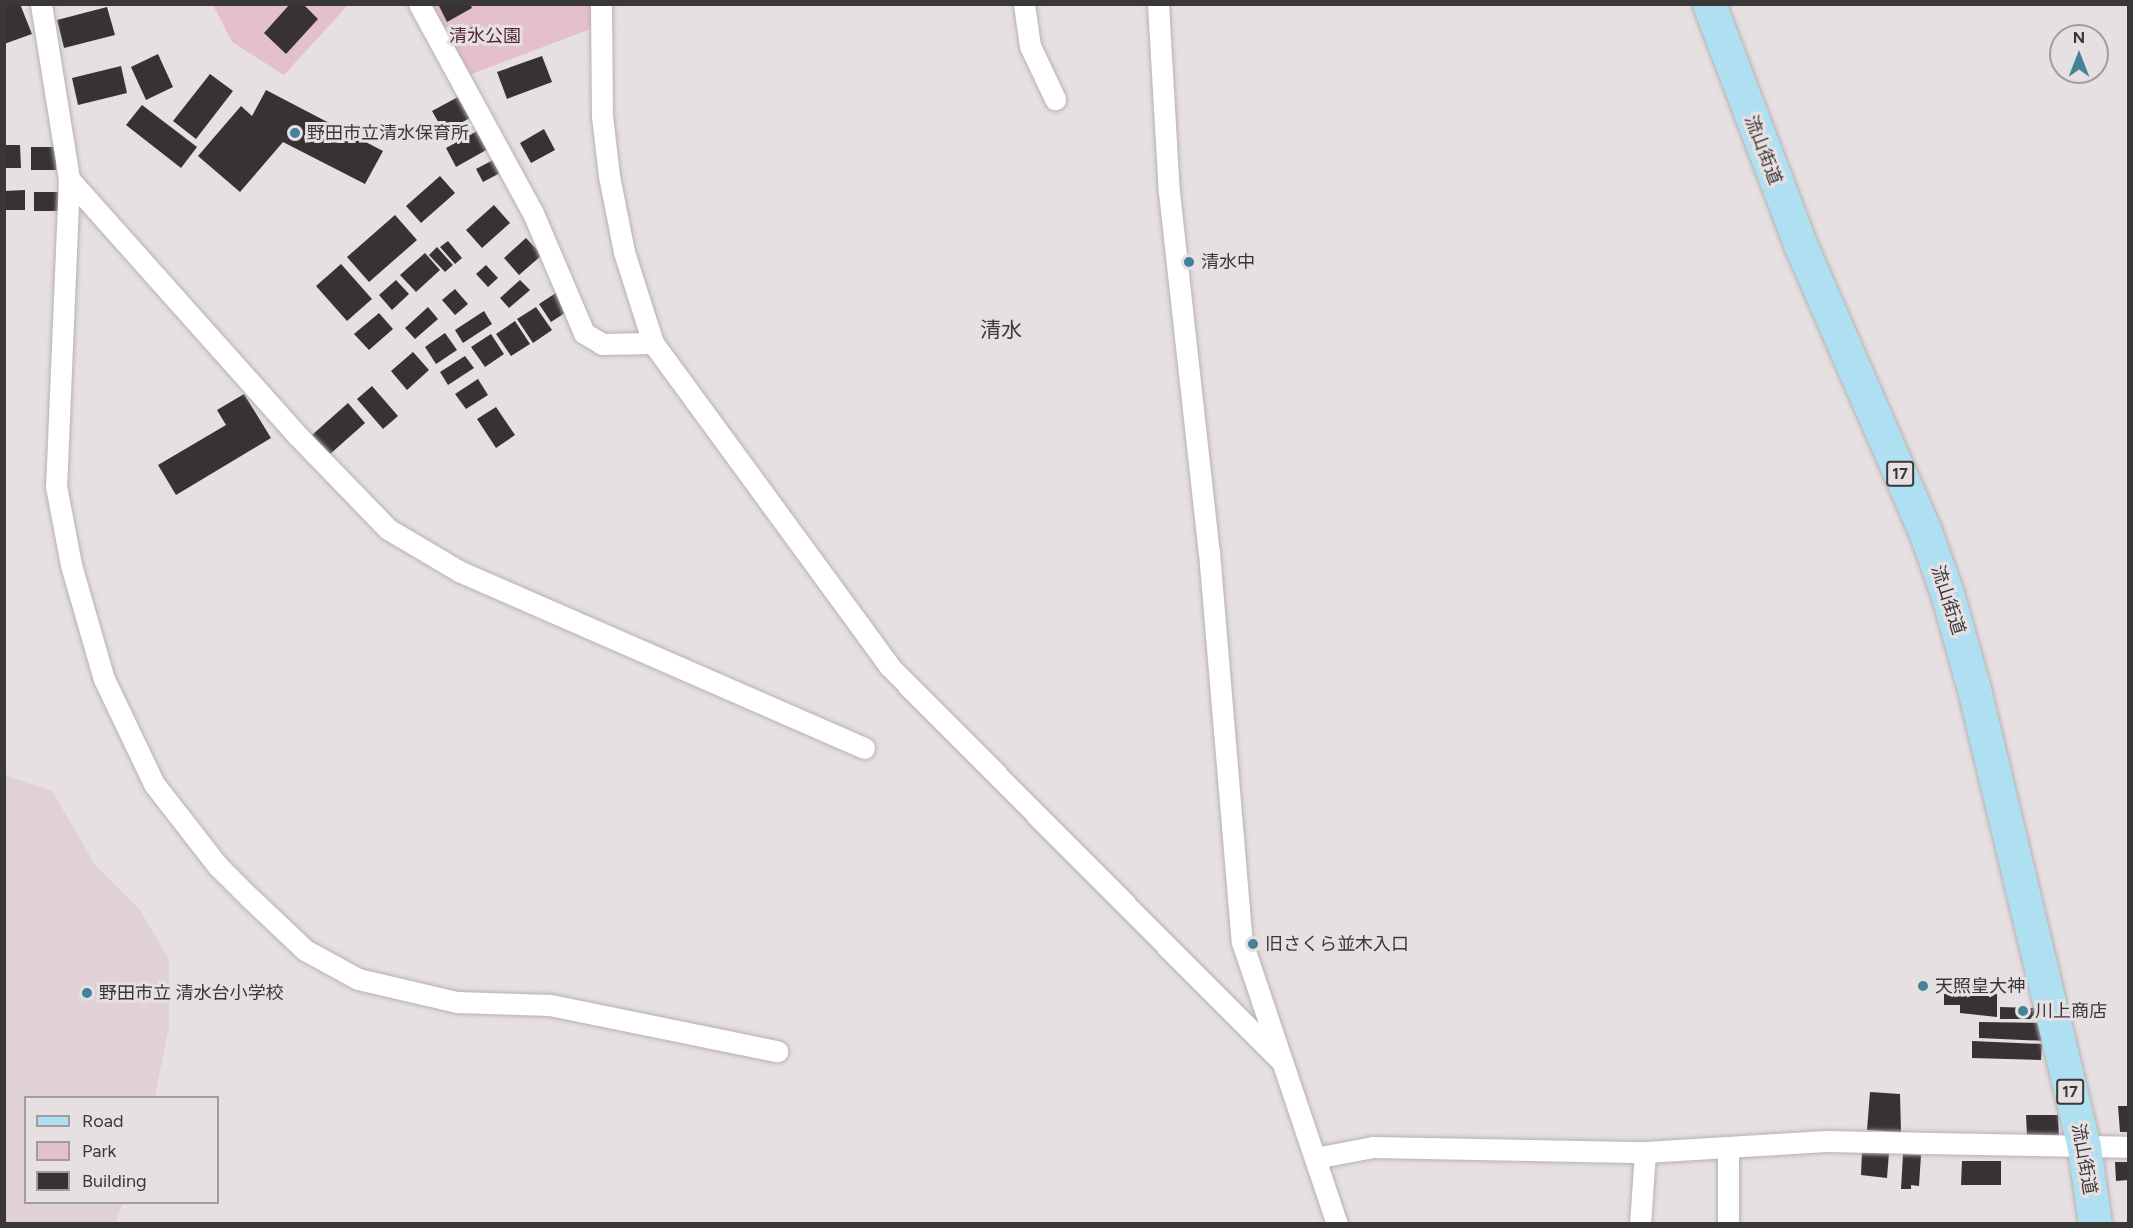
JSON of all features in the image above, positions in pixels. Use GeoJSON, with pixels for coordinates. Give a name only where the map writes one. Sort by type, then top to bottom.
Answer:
{"type":"FeatureCollection","features":[{"type":"Feature","properties":{"kind":"main road","name":"流山街道"},"geometry":{"type":"LineString","coordinates":[[1709,4],[1808,264],[1926,534],[1947,593],[1974,688],[2084,1147],[2095,1224]]}},
{"type":"Feature","properties":{"kind":"street"},"geometry":{"type":"LineString","coordinates":[[41,4],[69,179],[56,486],[71,565],[104,679],[136,752],[154,784],[217,865],[304,950],[358,979],[457,1002],[550,1005],[777,1051]]}},
{"type":"Feature","properties":{"kind":"street"},"geometry":{"type":"LineString","coordinates":[[419,4],[533,213],[584,333],[602,345],[652,343]]}},
{"type":"Feature","properties":{"kind":"street"},"geometry":{"type":"LineString","coordinates":[[601,4],[602,116],[609,176],[624,252],[652,343],[889,666],[1279,1059]]}},
{"type":"Feature","properties":{"kind":"street"},"geometry":{"type":"LineString","coordinates":[[1024,4],[1030,46],[1055,99]]}},
{"type":"Feature","properties":{"kind":"street"},"geometry":{"type":"LineString","coordinates":[[1158,4],[1169,192],[1209,552],[1242,942],[1279,1059],[1337,1224]]}},
{"type":"Feature","properties":{"kind":"street"},"geometry":{"type":"LineString","coordinates":[[69,179],[297,435],[388,529],[459,571],[864,748]]}},
{"type":"Feature","properties":{"kind":"street"},"geometry":{"type":"LineString","coordinates":[[1315,1158],[1373,1147],[1645,1152],[1826,1141],[2128,1147]]}},
{"type":"Feature","properties":{"kind":"street"},"geometry":{"type":"LineString","coordinates":[[1728,1147],[1728,1224]]}},
{"type":"Feature","properties":{"kind":"street"},"geometry":{"type":"LineString","coordinates":[[1640,1224],[1645,1152]]}},
{"type":"Feature","properties":{"kind":"shaded area","name":"野田市立 清水台小学校"},"geometry":{"type":"Polygon","coordinates":[[[5,775],[52,791],[96,866],[140,910],[169,959],[169,1027],[155,1096],[24,1096],[24,1204],[123,1204],[115,1223],[5,1223],[5,775]]]}},
{"type":"Feature","properties":{"kind":"green space"},"geometry":{"type":"Polygon","coordinates":[[[213,5],[348,5],[284,75],[232,42],[213,5]]]}},
{"type":"Feature","properties":{"kind":"green space","name":"清水公園"},"geometry":{"type":"Polygon","coordinates":[[[429,5],[596,5],[596,27],[469,75],[429,5]]]}},
{"type":"Feature","properties":{"kind":"building"},"geometry":{"type":"Polygon","coordinates":[[[20,4],[32,34],[4,44],[4,5],[20,4]]]}},
{"type":"Feature","properties":{"kind":"building"},"geometry":{"type":"Polygon","coordinates":[[[290,4],[303,4],[318,19],[286,54],[264,33],[290,4]]]}},
{"type":"Feature","properties":{"kind":"building"},"geometry":{"type":"Polygon","coordinates":[[[438,4],[470,4],[472,8],[447,22],[438,4]]]}},
{"type":"Feature","properties":{"kind":"building"},"geometry":{"type":"Polygon","coordinates":[[[107,7],[115,35],[64,48],[57,20],[107,7]]]}},
{"type":"Feature","properties":{"kind":"building"},"geometry":{"type":"Polygon","coordinates":[[[476,25],[482,36],[468,43],[462,32],[476,25]]]}},
{"type":"Feature","properties":{"kind":"building"},"geometry":{"type":"Polygon","coordinates":[[[158,54],[173,87],[146,100],[131,67],[158,54]]]}},
{"type":"Feature","properties":{"kind":"building"},"geometry":{"type":"Polygon","coordinates":[[[542,56],[552,82],[507,99],[497,72],[542,56]]]}},
{"type":"Feature","properties":{"kind":"building"},"geometry":{"type":"Polygon","coordinates":[[[121,66],[127,93],[78,105],[72,78],[121,66]]]}},
{"type":"Feature","properties":{"kind":"building"},"geometry":{"type":"Polygon","coordinates":[[[210,74],[233,91],[196,139],[173,121],[210,74]]]}},
{"type":"Feature","properties":{"kind":"building"},"geometry":{"type":"Polygon","coordinates":[[[266,90],[383,151],[365,184],[283,142],[240,192],[198,156],[241,106],[252,116],[266,90]]]}},
{"type":"Feature","properties":{"kind":"building"},"geometry":{"type":"Polygon","coordinates":[[[458,97],[470,118],[444,132],[432,111],[458,97]]]}},
{"type":"Feature","properties":{"kind":"building"},"geometry":{"type":"Polygon","coordinates":[[[142,105],[197,147],[181,168],[126,125],[142,105]]]}},
{"type":"Feature","properties":{"kind":"building"},"geometry":{"type":"Polygon","coordinates":[[[544,129],[555,150],[531,163],[520,143],[544,129]]]}},
{"type":"Feature","properties":{"kind":"building"},"geometry":{"type":"Polygon","coordinates":[[[477,131],[488,149],[456,167],[446,148],[477,131]]]}},
{"type":"Feature","properties":{"kind":"building"},"geometry":{"type":"Polygon","coordinates":[[[4,145],[20,145],[21,168],[4,168],[4,145]]]}},
{"type":"Feature","properties":{"kind":"building"},"geometry":{"type":"Polygon","coordinates":[[[31,147],[56,147],[56,170],[31,170],[31,147]]]}},
{"type":"Feature","properties":{"kind":"building"},"geometry":{"type":"Polygon","coordinates":[[[495,159],[502,172],[483,182],[476,169],[495,159]]]}},
{"type":"Feature","properties":{"kind":"building"},"geometry":{"type":"Polygon","coordinates":[[[440,176],[455,193],[421,223],[406,206],[440,176]]]}},
{"type":"Feature","properties":{"kind":"building"},"geometry":{"type":"Polygon","coordinates":[[[25,190],[25,210],[4,210],[4,191],[25,190]]]}},
{"type":"Feature","properties":{"kind":"building"},"geometry":{"type":"Polygon","coordinates":[[[34,192],[59,192],[59,211],[34,211],[34,192]]]}},
{"type":"Feature","properties":{"kind":"building"},"geometry":{"type":"Polygon","coordinates":[[[494,205],[510,223],[482,248],[466,230],[494,205]]]}},
{"type":"Feature","properties":{"kind":"building"},"geometry":{"type":"Polygon","coordinates":[[[395,215],[417,240],[369,282],[347,257],[395,215]]]}},
{"type":"Feature","properties":{"kind":"building"},"geometry":{"type":"Polygon","coordinates":[[[526,238],[542,255],[519,275],[504,258],[526,238]]]}},
{"type":"Feature","properties":{"kind":"building"},"geometry":{"type":"Polygon","coordinates":[[[448,241],[462,258],[455,264],[440,247],[448,241]]]}},
{"type":"Feature","properties":{"kind":"building"},"geometry":{"type":"Polygon","coordinates":[[[437,247],[453,265],[445,272],[429,255],[437,247]]]}},
{"type":"Feature","properties":{"kind":"building"},"geometry":{"type":"Polygon","coordinates":[[[425,253],[440,270],[416,292],[400,275],[425,253]]]}},
{"type":"Feature","properties":{"kind":"building"},"geometry":{"type":"Polygon","coordinates":[[[341,264],[372,299],[347,321],[316,286],[341,264]]]}},
{"type":"Feature","properties":{"kind":"building"},"geometry":{"type":"Polygon","coordinates":[[[486,265],[498,278],[488,287],[476,274],[486,265]]]}},
{"type":"Feature","properties":{"kind":"building"},"geometry":{"type":"Polygon","coordinates":[[[396,280],[409,294],[392,310],[379,295],[396,280]]]}},
{"type":"Feature","properties":{"kind":"building"},"geometry":{"type":"Polygon","coordinates":[[[520,280],[530,290],[509,308],[500,298],[520,280]]]}},
{"type":"Feature","properties":{"kind":"building"},"geometry":{"type":"Polygon","coordinates":[[[455,289],[468,304],[455,315],[442,300],[455,289]]]}},
{"type":"Feature","properties":{"kind":"building"},"geometry":{"type":"Polygon","coordinates":[[[559,291],[571,309],[551,322],[539,304],[559,291]]]}},
{"type":"Feature","properties":{"kind":"building"},"geometry":{"type":"Polygon","coordinates":[[[428,307],[438,319],[415,339],[405,328],[428,307]]]}},
{"type":"Feature","properties":{"kind":"building"},"geometry":{"type":"Polygon","coordinates":[[[536,307],[552,330],[533,343],[517,319],[536,307]]]}},
{"type":"Feature","properties":{"kind":"building"},"geometry":{"type":"Polygon","coordinates":[[[484,311],[492,324],[463,343],[455,330],[484,311]]]}},
{"type":"Feature","properties":{"kind":"building"},"geometry":{"type":"Polygon","coordinates":[[[379,313],[393,329],[369,350],[354,334],[379,313]]]}},
{"type":"Feature","properties":{"kind":"building"},"geometry":{"type":"Polygon","coordinates":[[[515,321],[530,344],[511,356],[496,334],[515,321]]]}},
{"type":"Feature","properties":{"kind":"building"},"geometry":{"type":"Polygon","coordinates":[[[445,333],[457,350],[436,364],[425,347],[445,333]]]}},
{"type":"Feature","properties":{"kind":"building"},"geometry":{"type":"Polygon","coordinates":[[[491,334],[504,354],[485,367],[471,347],[491,334]]]}},
{"type":"Feature","properties":{"kind":"building"},"geometry":{"type":"Polygon","coordinates":[[[413,352],[429,370],[407,390],[391,371],[413,352]]]}},
{"type":"Feature","properties":{"kind":"building"},"geometry":{"type":"Polygon","coordinates":[[[465,356],[474,368],[448,385],[440,372],[465,356]]]}},
{"type":"Feature","properties":{"kind":"building"},"geometry":{"type":"Polygon","coordinates":[[[478,379],[488,395],[466,409],[455,394],[478,379]]]}},
{"type":"Feature","properties":{"kind":"building"},"geometry":{"type":"Polygon","coordinates":[[[372,386],[398,416],[383,429],[357,399],[372,386]]]}},
{"type":"Feature","properties":{"kind":"building"},"geometry":{"type":"Polygon","coordinates":[[[244,394],[271,438],[176,495],[158,465],[226,425],[217,410],[244,394]]]}},
{"type":"Feature","properties":{"kind":"building"},"geometry":{"type":"Polygon","coordinates":[[[348,403],[365,423],[329,455],[312,435],[348,403]]]}},
{"type":"Feature","properties":{"kind":"building"},"geometry":{"type":"Polygon","coordinates":[[[496,407],[515,435],[496,448],[477,419],[496,407]]]}},
{"type":"Feature","properties":{"kind":"building"},"geometry":{"type":"Polygon","coordinates":[[[1944,994],[1997,994],[1997,1017],[1960,1013],[1960,1005],[1944,1005],[1944,994]]]}},
{"type":"Feature","properties":{"kind":"building"},"geometry":{"type":"Polygon","coordinates":[[[2000,1007],[2038,1008],[2038,1019],[2000,1019],[2000,1007]]]}},
{"type":"Feature","properties":{"kind":"building"},"geometry":{"type":"Polygon","coordinates":[[[1979,1022],[2042,1023],[2046,1041],[1979,1038],[1979,1022]]]}},
{"type":"Feature","properties":{"kind":"building"},"geometry":{"type":"Polygon","coordinates":[[[1972,1041],[2042,1044],[2041,1060],[1972,1058],[1972,1041]]]}},
{"type":"Feature","properties":{"kind":"building"},"geometry":{"type":"Polygon","coordinates":[[[1870,1092],[1900,1094],[1901,1132],[1867,1130],[1870,1092]]]}},
{"type":"Feature","properties":{"kind":"building"},"geometry":{"type":"Polygon","coordinates":[[[2118,1106],[2128,1106],[2128,1132],[2120,1132],[2118,1106]]]}},
{"type":"Feature","properties":{"kind":"building"},"geometry":{"type":"Polygon","coordinates":[[[2026,1115],[2058,1115],[2059,1136],[2027,1136],[2026,1115]]]}},
{"type":"Feature","properties":{"kind":"building"},"geometry":{"type":"Polygon","coordinates":[[[1862,1151],[1889,1153],[1887,1178],[1861,1175],[1862,1151]]]}},
{"type":"Feature","properties":{"kind":"building"},"geometry":{"type":"Polygon","coordinates":[[[1903,1154],[1921,1155],[1919,1186],[1911,1185],[1911,1189],[1901,1189],[1903,1154]]]}},
{"type":"Feature","properties":{"kind":"building"},"geometry":{"type":"Polygon","coordinates":[[[1962,1161],[2001,1161],[2001,1185],[1961,1185],[1962,1161]]]}},
{"type":"Feature","properties":{"kind":"building"},"geometry":{"type":"Polygon","coordinates":[[[2115,1162],[2128,1162],[2128,1180],[2116,1181],[2115,1162]]]}},
{"type":"Feature","properties":{"kind":"place","name":"野田市立清水保育所"},"geometry":{"type":"Point","coordinates":[295,133]}},
{"type":"Feature","properties":{"kind":"place","name":"清水中"},"geometry":{"type":"Point","coordinates":[1189,262]}},
{"type":"Feature","properties":{"kind":"place","name":"旧さくら並木入口"},"geometry":{"type":"Point","coordinates":[1253,944]}},
{"type":"Feature","properties":{"kind":"place","name":"天照皇大神"},"geometry":{"type":"Point","coordinates":[1923,986]}},
{"type":"Feature","properties":{"kind":"place","name":"野田市立 清水台小学校"},"geometry":{"type":"Point","coordinates":[87,993]}},
{"type":"Feature","properties":{"kind":"place","name":"川上商店"},"geometry":{"type":"Point","coordinates":[2023,1011]}},
{"type":"Feature","properties":{"kind":"district","name":"清水"},"geometry":{"type":"Point","coordinates":[1001,330]}}]}
